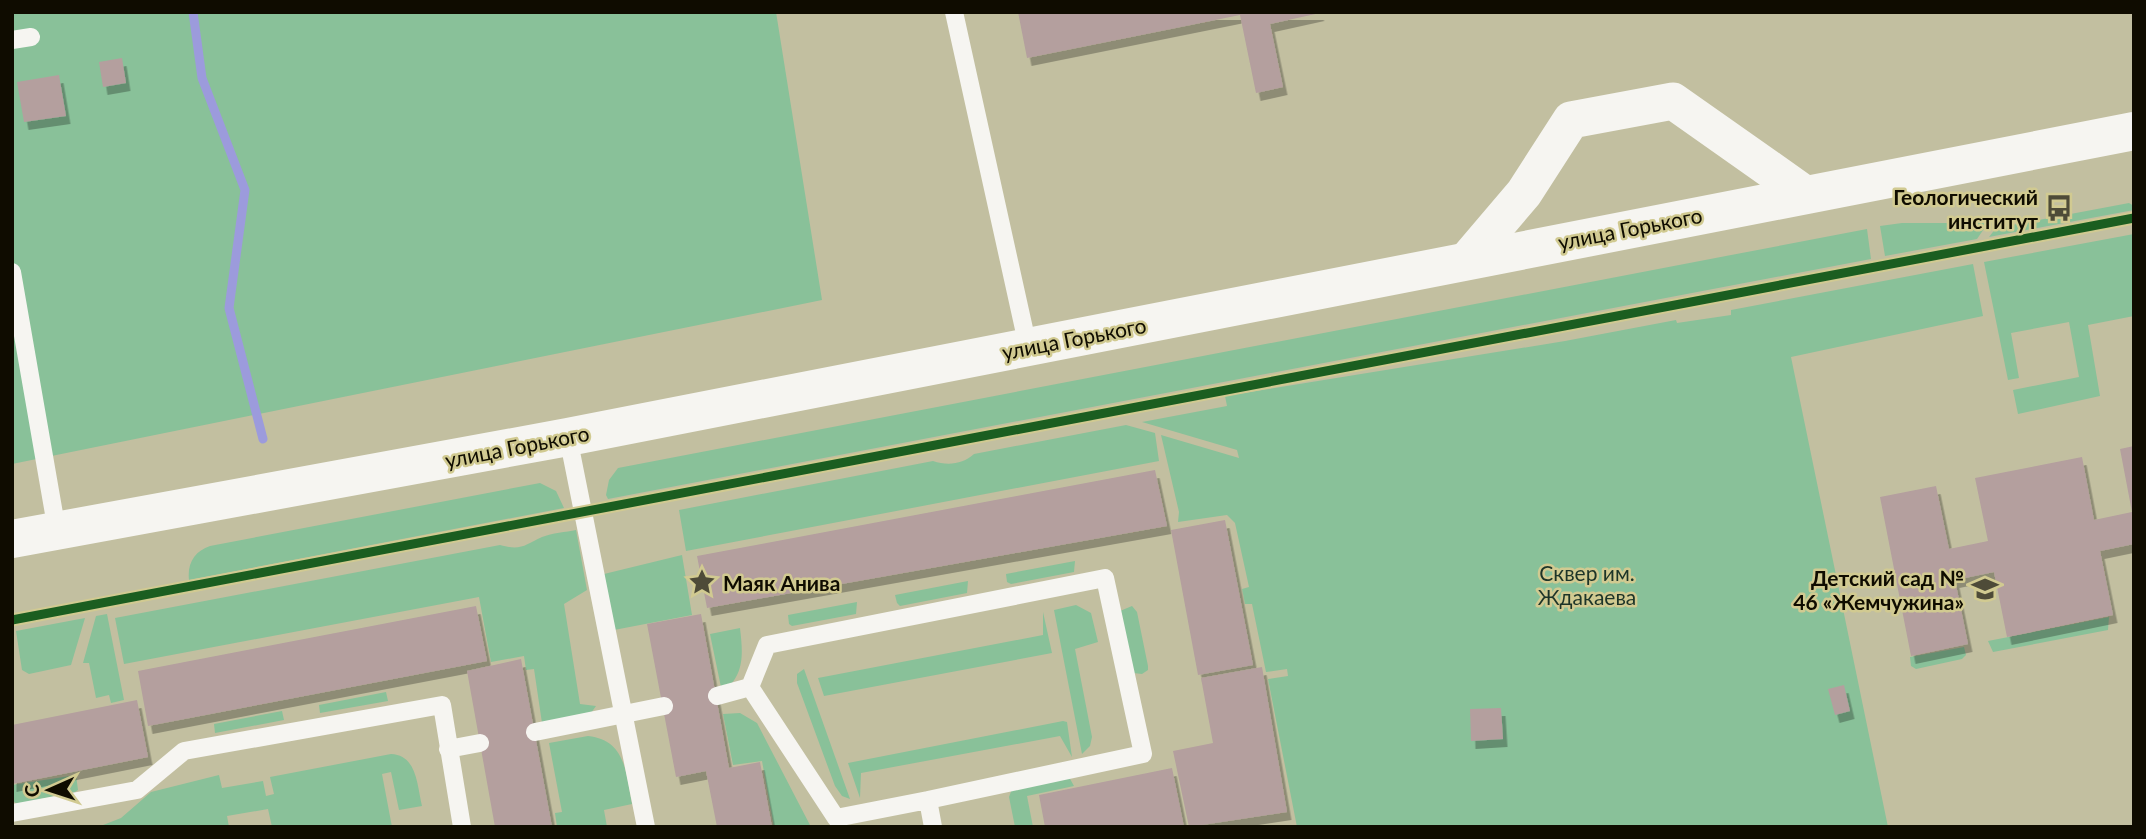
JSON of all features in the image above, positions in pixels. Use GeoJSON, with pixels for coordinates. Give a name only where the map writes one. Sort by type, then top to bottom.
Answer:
{"type":"FeatureCollection","features":[{"type":"Feature","properties":{"kind":"main road","name":"улица Горького"},"geometry":{"type":"LineString","coordinates":[[12,539],[569,437],[2134,131]]}},
{"type":"Feature","properties":{"kind":"street"},"geometry":{"type":"LineString","coordinates":[[1467,260],[1524,193],[1571,120],[1672,101],[1805,194]]}},
{"type":"Feature","properties":{"kind":"lane"},"geometry":{"type":"LineString","coordinates":[[954,12],[1028,347]]}},
{"type":"Feature","properties":{"kind":"lane"},"geometry":{"type":"LineString","coordinates":[[12,40],[31,37]]}},
{"type":"Feature","properties":{"kind":"lane"},"geometry":{"type":"LineString","coordinates":[[12,272],[57,531]]}},
{"type":"Feature","properties":{"kind":"lane"},"geometry":{"type":"LineString","coordinates":[[569,437],[646,827]]}},
{"type":"Feature","properties":{"kind":"lane"},"geometry":{"type":"LineString","coordinates":[[1105,578],[1143,754],[836,818],[750,687],[767,645],[1105,578]]}},
{"type":"Feature","properties":{"kind":"lane"},"geometry":{"type":"LineString","coordinates":[[717,696],[750,687]]}},
{"type":"Feature","properties":{"kind":"lane"},"geometry":{"type":"LineString","coordinates":[[12,813],[137,790],[184,751],[442,705],[462,827]]}},
{"type":"Feature","properties":{"kind":"lane"},"geometry":{"type":"LineString","coordinates":[[535,732],[664,706]]}},
{"type":"Feature","properties":{"kind":"lane"},"geometry":{"type":"LineString","coordinates":[[448,749],[480,743]]}},
{"type":"Feature","properties":{"kind":"lane"},"geometry":{"type":"LineString","coordinates":[[928,800],[933,827]]}},
{"type":"Feature","properties":{"kind":"green space"},"geometry":{"type":"Polygon","coordinates":[[[12,12],[776,12],[822,300],[12,464],[12,12]]]}},
{"type":"Feature","properties":{"kind":"green space"},"geometry":{"type":"Polygon","coordinates":[[[2129,203],[2134,206],[2134,210],[1989,237],[1996,228],[2129,203]]]}},
{"type":"Feature","properties":{"kind":"green space"},"geometry":{"type":"Polygon","coordinates":[[[1902,223],[1988,223],[1977,239],[1885,256],[1880,226],[1902,223]]]}},
{"type":"Feature","properties":{"kind":"green space"},"geometry":{"type":"Polygon","coordinates":[[[1867,229],[1871,259],[608,499],[606,495],[609,480],[618,468],[1867,229]]]}},
{"type":"Feature","properties":{"kind":"green space"},"geometry":{"type":"Polygon","coordinates":[[[2134,234],[2134,316],[2088,325],[2100,396],[2018,414],[2013,390],[2079,377],[2069,322],[2011,333],[2019,378],[2008,380],[1984,262],[2134,234]]]}},
{"type":"Feature","properties":{"kind":"green space","name":"Сквер им. Ждакаева"},"geometry":{"type":"Polygon","coordinates":[[[1973,264],[1983,316],[1791,357],[1888,827],[1297,827],[1268,679],[1288,676],[1287,669],[1266,672],[1252,604],[1245,604],[1242,589],[1249,587],[1235,523],[1227,515],[1178,522],[1179,512],[1161,435],[1239,458],[1237,450],[1142,422],[1227,406],[1225,396],[1565,341],[1676,320],[1677,323],[1731,315],[1731,310],[1973,264]]]}},
{"type":"Feature","properties":{"kind":"green space"},"geometry":{"type":"Polygon","coordinates":[[[1126,425],[1155,433],[1159,461],[686,551],[679,510],[933,461],[955,463],[974,454],[1126,425]]]}},
{"type":"Feature","properties":{"kind":"green space"},"geometry":{"type":"Polygon","coordinates":[[[540,483],[556,491],[564,508],[189,580],[189,568],[193,558],[210,546],[540,483]]]}},
{"type":"Feature","properties":{"kind":"green space"},"geometry":{"type":"Polygon","coordinates":[[[576,530],[587,590],[564,604],[580,704],[596,706],[591,713],[542,723],[534,669],[526,670],[524,656],[491,662],[479,597],[124,664],[115,618],[500,545],[518,547],[546,536],[576,530]]]}},
{"type":"Feature","properties":{"kind":"green space"},"geometry":{"type":"Polygon","coordinates":[[[682,555],[692,615],[614,630],[604,574],[682,555]]]}},
{"type":"Feature","properties":{"kind":"green space"},"geometry":{"type":"Polygon","coordinates":[[[1075,561],[1074,572],[1011,584],[1007,582],[1006,574],[1075,561]]]}},
{"type":"Feature","properties":{"kind":"green space"},"geometry":{"type":"Polygon","coordinates":[[[968,581],[967,593],[900,606],[895,595],[968,581]]]}},
{"type":"Feature","properties":{"kind":"green space"},"geometry":{"type":"Polygon","coordinates":[[[857,602],[856,614],[792,626],[789,624],[788,615],[857,602]]]}},
{"type":"Feature","properties":{"kind":"green space"},"geometry":{"type":"Polygon","coordinates":[[[1076,605],[1091,613],[1098,642],[1075,649],[1092,737],[1090,746],[1082,754],[1054,610],[1076,605]]]}},
{"type":"Feature","properties":{"kind":"green space"},"geometry":{"type":"Polygon","coordinates":[[[1132,606],[1137,612],[1148,666],[1148,670],[1142,674],[1133,673],[1120,611],[1132,606]]]}},
{"type":"Feature","properties":{"kind":"green space"},"geometry":{"type":"Polygon","coordinates":[[[1043,612],[1052,653],[824,696],[818,678],[1043,635],[1043,612]]]}},
{"type":"Feature","properties":{"kind":"green space"},"geometry":{"type":"Polygon","coordinates":[[[107,614],[124,700],[111,703],[109,695],[96,698],[89,663],[83,663],[96,616],[107,614]]]}},
{"type":"Feature","properties":{"kind":"green space"},"geometry":{"type":"Polygon","coordinates":[[[2109,617],[2108,630],[1993,652],[1988,641],[2109,617]]]}},
{"type":"Feature","properties":{"kind":"green space"},"geometry":{"type":"Polygon","coordinates":[[[85,618],[71,665],[29,674],[22,670],[16,631],[85,618]]]}},
{"type":"Feature","properties":{"kind":"green space"},"geometry":{"type":"Polygon","coordinates":[[[740,628],[742,655],[739,672],[730,686],[722,692],[710,634],[740,628]]]}},
{"type":"Feature","properties":{"kind":"green space"},"geometry":{"type":"Polygon","coordinates":[[[1964,647],[1966,655],[1962,659],[1916,669],[1911,666],[1910,657],[1964,647]]]}},
{"type":"Feature","properties":{"kind":"green space"},"geometry":{"type":"Polygon","coordinates":[[[804,669],[850,799],[842,796],[835,786],[797,683],[797,674],[804,669]]]}},
{"type":"Feature","properties":{"kind":"green space"},"geometry":{"type":"Polygon","coordinates":[[[386,692],[388,701],[320,713],[319,705],[386,692]]]}},
{"type":"Feature","properties":{"kind":"green space"},"geometry":{"type":"Polygon","coordinates":[[[282,711],[284,720],[215,733],[214,724],[282,711]]]}},
{"type":"Feature","properties":{"kind":"green space"},"geometry":{"type":"Polygon","coordinates":[[[740,713],[757,723],[811,827],[774,827],[762,761],[733,765],[723,714],[740,713]]]}},
{"type":"Feature","properties":{"kind":"green space"},"geometry":{"type":"Polygon","coordinates":[[[1067,722],[1072,757],[1060,736],[861,773],[860,798],[848,763],[1067,722]]]}},
{"type":"Feature","properties":{"kind":"green space"},"geometry":{"type":"Polygon","coordinates":[[[588,736],[601,739],[617,751],[625,770],[632,804],[604,810],[607,827],[557,827],[555,813],[562,812],[549,743],[588,736]]]}},
{"type":"Feature","properties":{"kind":"green space"},"geometry":{"type":"Polygon","coordinates":[[[391,754],[400,756],[411,765],[422,806],[399,810],[391,772],[382,774],[392,827],[272,827],[268,809],[227,816],[229,827],[98,827],[121,818],[151,792],[219,775],[222,788],[263,781],[266,796],[274,794],[270,777],[391,754]]]}},
{"type":"Feature","properties":{"kind":"green space"},"geometry":{"type":"Polygon","coordinates":[[[76,775],[78,790],[75,792],[17,804],[13,801],[12,785],[76,775]]]}},
{"type":"Feature","properties":{"kind":"green space"},"geometry":{"type":"Polygon","coordinates":[[[1069,777],[1074,786],[1027,796],[1033,827],[1015,827],[1009,797],[1012,789],[1069,777]]]}},
{"type":"Feature","properties":{"kind":"building"},"geometry":{"type":"Polygon","coordinates":[[[1018,12],[1320,13],[1270,24],[1283,87],[1256,93],[1240,15],[1027,58],[1018,12]]]}},
{"type":"Feature","properties":{"kind":"building"},"geometry":{"type":"Polygon","coordinates":[[[122,58],[126,83],[103,87],[99,62],[122,58]]]}},
{"type":"Feature","properties":{"kind":"building"},"geometry":{"type":"Polygon","coordinates":[[[59,75],[66,116],[24,122],[17,82],[59,75]]]}},
{"type":"Feature","properties":{"kind":"building"},"geometry":{"type":"Polygon","coordinates":[[[2134,446],[2134,544],[2100,551],[2113,615],[2007,637],[1994,572],[1955,580],[1968,644],[1911,656],[1880,497],[1936,486],[1949,549],[1988,541],[1975,478],[2082,457],[2094,520],[2132,512],[2120,449],[2134,446]]]}},
{"type":"Feature","properties":{"kind":"building"},"geometry":{"type":"Polygon","coordinates":[[[1155,470],[1167,526],[707,608],[697,556],[1155,470]]]}},
{"type":"Feature","properties":{"kind":"building"},"geometry":{"type":"Polygon","coordinates":[[[1225,520],[1253,665],[1198,675],[1171,530],[1225,520]]]}},
{"type":"Feature","properties":{"kind":"building"},"geometry":{"type":"Polygon","coordinates":[[[476,606],[487,661],[148,726],[138,671],[476,606]]]}},
{"type":"Feature","properties":{"kind":"building"},"geometry":{"type":"Polygon","coordinates":[[[701,614],[729,768],[760,762],[772,827],[717,827],[706,771],[676,777],[647,624],[701,614]]]}},
{"type":"Feature","properties":{"kind":"building"},"geometry":{"type":"Polygon","coordinates":[[[521,659],[552,827],[495,827],[467,671],[521,659]]]}},
{"type":"Feature","properties":{"kind":"building"},"geometry":{"type":"Polygon","coordinates":[[[1262,667],[1287,812],[1189,827],[1173,751],[1213,743],[1201,678],[1262,667]]]}},
{"type":"Feature","properties":{"kind":"building"},"geometry":{"type":"Polygon","coordinates":[[[1844,685],[1850,711],[1835,715],[1828,689],[1844,685]]]}},
{"type":"Feature","properties":{"kind":"building"},"geometry":{"type":"Polygon","coordinates":[[[137,700],[148,757],[12,784],[12,725],[137,700]]]}},
{"type":"Feature","properties":{"kind":"building"},"geometry":{"type":"Polygon","coordinates":[[[1501,708],[1503,739],[1471,741],[1470,709],[1501,708]]]}},
{"type":"Feature","properties":{"kind":"building"},"geometry":{"type":"Polygon","coordinates":[[[1172,768],[1184,827],[1045,827],[1039,795],[1172,768]]]}},
{"type":"Feature","properties":{"kind":"waterway"},"geometry":{"type":"LineString","coordinates":[[193,12],[202,78],[245,190],[229,308],[263,439]]}},
{"type":"Feature","properties":{"kind":"cycle path"},"geometry":{"type":"LineString","coordinates":[[12,620],[2134,218]]}},
{"type":"Feature","properties":{"kind":"place","name":"Геологический институт"},"geometry":{"type":"Point","coordinates":[2059,208]}},
{"type":"Feature","properties":{"kind":"place","name":"Маяк Анива"},"geometry":{"type":"Point","coordinates":[702,582]}},
{"type":"Feature","properties":{"kind":"place","name":"Детский сад № 46 «Жемчужина»"},"geometry":{"type":"Point","coordinates":[1985,589]}}]}
